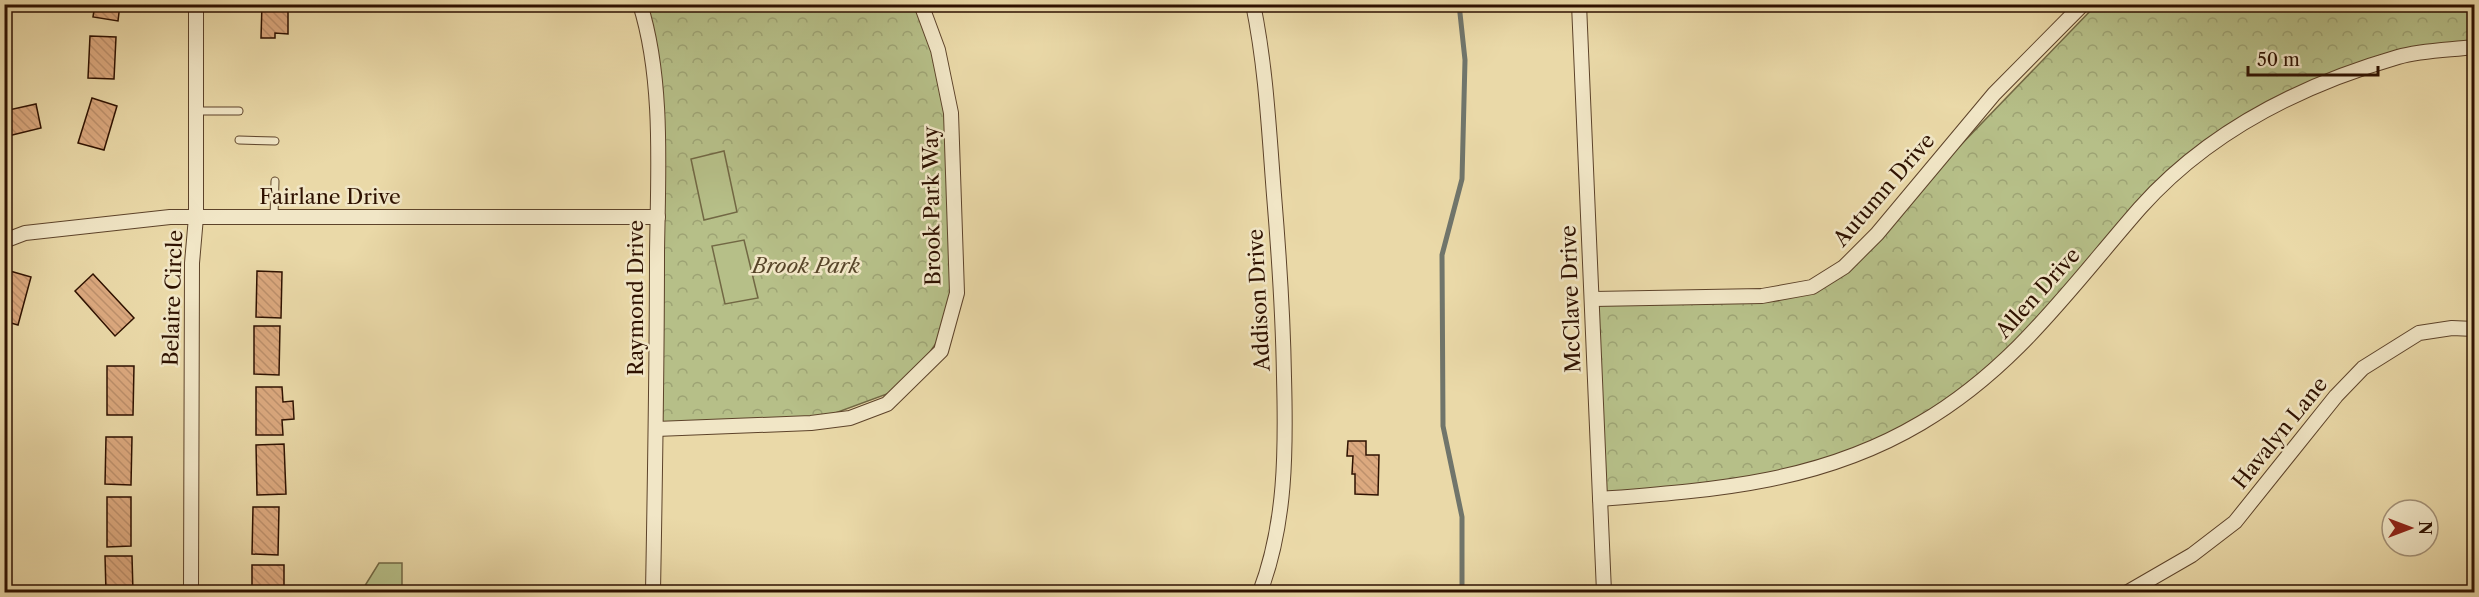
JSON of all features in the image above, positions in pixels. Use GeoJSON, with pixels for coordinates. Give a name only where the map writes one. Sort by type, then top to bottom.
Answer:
{"type":"FeatureCollection","features":[{"type":"Feature","properties":{"kind":"street","name":"Belaire Circle"},"geometry":{"type":"LineString","coordinates":[[191,592],[192,263],[196,218],[196,4]]}},
{"type":"Feature","properties":{"kind":"street","name":"Raymond Drive"},"geometry":{"type":"LineString","coordinates":[[639,4],[646,26],[655,89],[658,218],[653,592]]}},
{"type":"Feature","properties":{"kind":"street","name":"Brook Park Way"},"geometry":{"type":"LineString","coordinates":[[656,429],[811,423],[850,418],[886,405],[941,351],[957,292],[951,114],[938,50],[921,4]]}},
{"type":"Feature","properties":{"kind":"street","name":"Addison Drive"},"geometry":{"type":"LineString","coordinates":[[1252,4],[1262,48],[1281,278],[1285,411],[1282,496],[1273,559],[1260,592]]}},
{"type":"Feature","properties":{"kind":"street","name":"McClave Drive"},"geometry":{"type":"LineString","coordinates":[[1579,4],[1604,592]]}},
{"type":"Feature","properties":{"kind":"street","name":"Autumn Drive"},"geometry":{"type":"LineString","coordinates":[[1593,299],[1762,296],[1812,287],[1844,267],[1877,234],[1994,94],[2083,4]]}},
{"type":"Feature","properties":{"kind":"street","name":"Allen Drive"},"geometry":{"type":"LineString","coordinates":[[1600,499],[1718,490],[1779,479],[1851,459],[1921,424],[1968,392],[2031,337],[2142,206],[2194,157],[2250,117],[2316,87],[2400,56],[2475,47]]}},
{"type":"Feature","properties":{"kind":"street","name":"Fairlane Drive"},"geometry":{"type":"LineString","coordinates":[[4,241],[25,233],[170,217],[658,218]]}},
{"type":"Feature","properties":{"kind":"street","name":"Havalyn Lane"},"geometry":{"type":"LineString","coordinates":[[2128,592],[2192,555],[2235,522],[2336,396],[2363,368],[2419,333],[2452,328],[2475,329]]}},
{"type":"Feature","properties":{"kind":"lane"},"geometry":{"type":"LineString","coordinates":[[196,111],[239,111]]}},
{"type":"Feature","properties":{"kind":"lane"},"geometry":{"type":"LineString","coordinates":[[239,140],[275,141]]}},
{"type":"Feature","properties":{"kind":"lane"},"geometry":{"type":"LineString","coordinates":[[274,218],[275,181]]}},
{"type":"Feature","properties":{"kind":"green space","name":"Brook Park"},"geometry":{"type":"Polygon","coordinates":[[[646,5],[923,5],[952,113],[954,317],[906,387],[819,419],[652,427],[664,113],[646,5]]]}},
{"type":"Feature","properties":{"kind":"green space"},"geometry":{"type":"Polygon","coordinates":[[[2096,5],[2474,5],[2474,48],[2398,55],[2268,106],[2143,200],[2042,327],[1962,401],[1864,451],[1763,482],[1598,502],[1593,305],[1775,295],[1839,271],[2096,5]]]}},
{"type":"Feature","properties":{"kind":"green space"},"geometry":{"type":"Polygon","coordinates":[[[724,151],[737,212],[704,220],[691,159],[724,151]]]}},
{"type":"Feature","properties":{"kind":"green space"},"geometry":{"type":"Polygon","coordinates":[[[744,240],[758,298],[725,304],[712,246],[744,240]]]}},
{"type":"Feature","properties":{"kind":"green space"},"geometry":{"type":"Polygon","coordinates":[[[379,563],[402,563],[402,587],[413,588],[418,592],[361,592],[379,563]]]}},
{"type":"Feature","properties":{"kind":"building"},"geometry":{"type":"Polygon","coordinates":[[[95,4],[120,4],[118,21],[93,17],[95,4]]]}},
{"type":"Feature","properties":{"kind":"building"},"geometry":{"type":"Polygon","coordinates":[[[262,4],[288,4],[288,34],[275,33],[275,38],[261,38],[262,4]]]}},
{"type":"Feature","properties":{"kind":"building"},"geometry":{"type":"Polygon","coordinates":[[[90,36],[116,37],[114,79],[88,78],[90,36]]]}},
{"type":"Feature","properties":{"kind":"building"},"geometry":{"type":"Polygon","coordinates":[[[92,98],[117,106],[104,150],[78,143],[92,98]]]}},
{"type":"Feature","properties":{"kind":"building"},"geometry":{"type":"Polygon","coordinates":[[[36,104],[41,128],[4,137],[4,111],[36,104]]]}},
{"type":"Feature","properties":{"kind":"building"},"geometry":{"type":"Polygon","coordinates":[[[10,271],[31,277],[18,325],[4,321],[4,290],[10,271]]]}},
{"type":"Feature","properties":{"kind":"building"},"geometry":{"type":"Polygon","coordinates":[[[257,271],[282,272],[281,318],[256,317],[257,271]]]}},
{"type":"Feature","properties":{"kind":"building"},"geometry":{"type":"Polygon","coordinates":[[[93,274],[134,318],[115,336],[75,291],[93,274]]]}},
{"type":"Feature","properties":{"kind":"building"},"geometry":{"type":"Polygon","coordinates":[[[254,326],[280,326],[279,375],[254,374],[254,326]]]}},
{"type":"Feature","properties":{"kind":"building"},"geometry":{"type":"Polygon","coordinates":[[[4,341],[11,343],[4,368],[4,341]]]}},
{"type":"Feature","properties":{"kind":"building"},"geometry":{"type":"Polygon","coordinates":[[[107,366],[134,366],[133,415],[107,415],[107,366]]]}},
{"type":"Feature","properties":{"kind":"building"},"geometry":{"type":"Polygon","coordinates":[[[256,387],[282,387],[283,402],[293,401],[294,419],[282,420],[283,435],[256,435],[256,387]]]}},
{"type":"Feature","properties":{"kind":"building"},"geometry":{"type":"Polygon","coordinates":[[[106,437],[132,437],[131,485],[105,484],[106,437]]]}},
{"type":"Feature","properties":{"kind":"building"},"geometry":{"type":"Polygon","coordinates":[[[1348,441],[1366,441],[1366,455],[1379,455],[1378,495],[1355,494],[1355,474],[1352,474],[1353,456],[1347,456],[1348,441]]]}},
{"type":"Feature","properties":{"kind":"building"},"geometry":{"type":"Polygon","coordinates":[[[284,444],[286,494],[257,495],[256,445],[284,444]]]}},
{"type":"Feature","properties":{"kind":"building"},"geometry":{"type":"Polygon","coordinates":[[[107,497],[131,497],[131,546],[107,547],[107,497]]]}},
{"type":"Feature","properties":{"kind":"building"},"geometry":{"type":"Polygon","coordinates":[[[253,507],[279,507],[278,555],[252,554],[253,507]]]}},
{"type":"Feature","properties":{"kind":"building"},"geometry":{"type":"Polygon","coordinates":[[[105,556],[132,556],[133,592],[106,592],[105,556]]]}},
{"type":"Feature","properties":{"kind":"building"},"geometry":{"type":"Polygon","coordinates":[[[252,565],[284,565],[284,587],[276,588],[276,592],[252,592],[252,565]]]}},
{"type":"Feature","properties":{"kind":"waterway"},"geometry":{"type":"LineString","coordinates":[[1459,4],[1465,60],[1462,179],[1442,255],[1443,426],[1462,517],[1462,592]]}}]}
